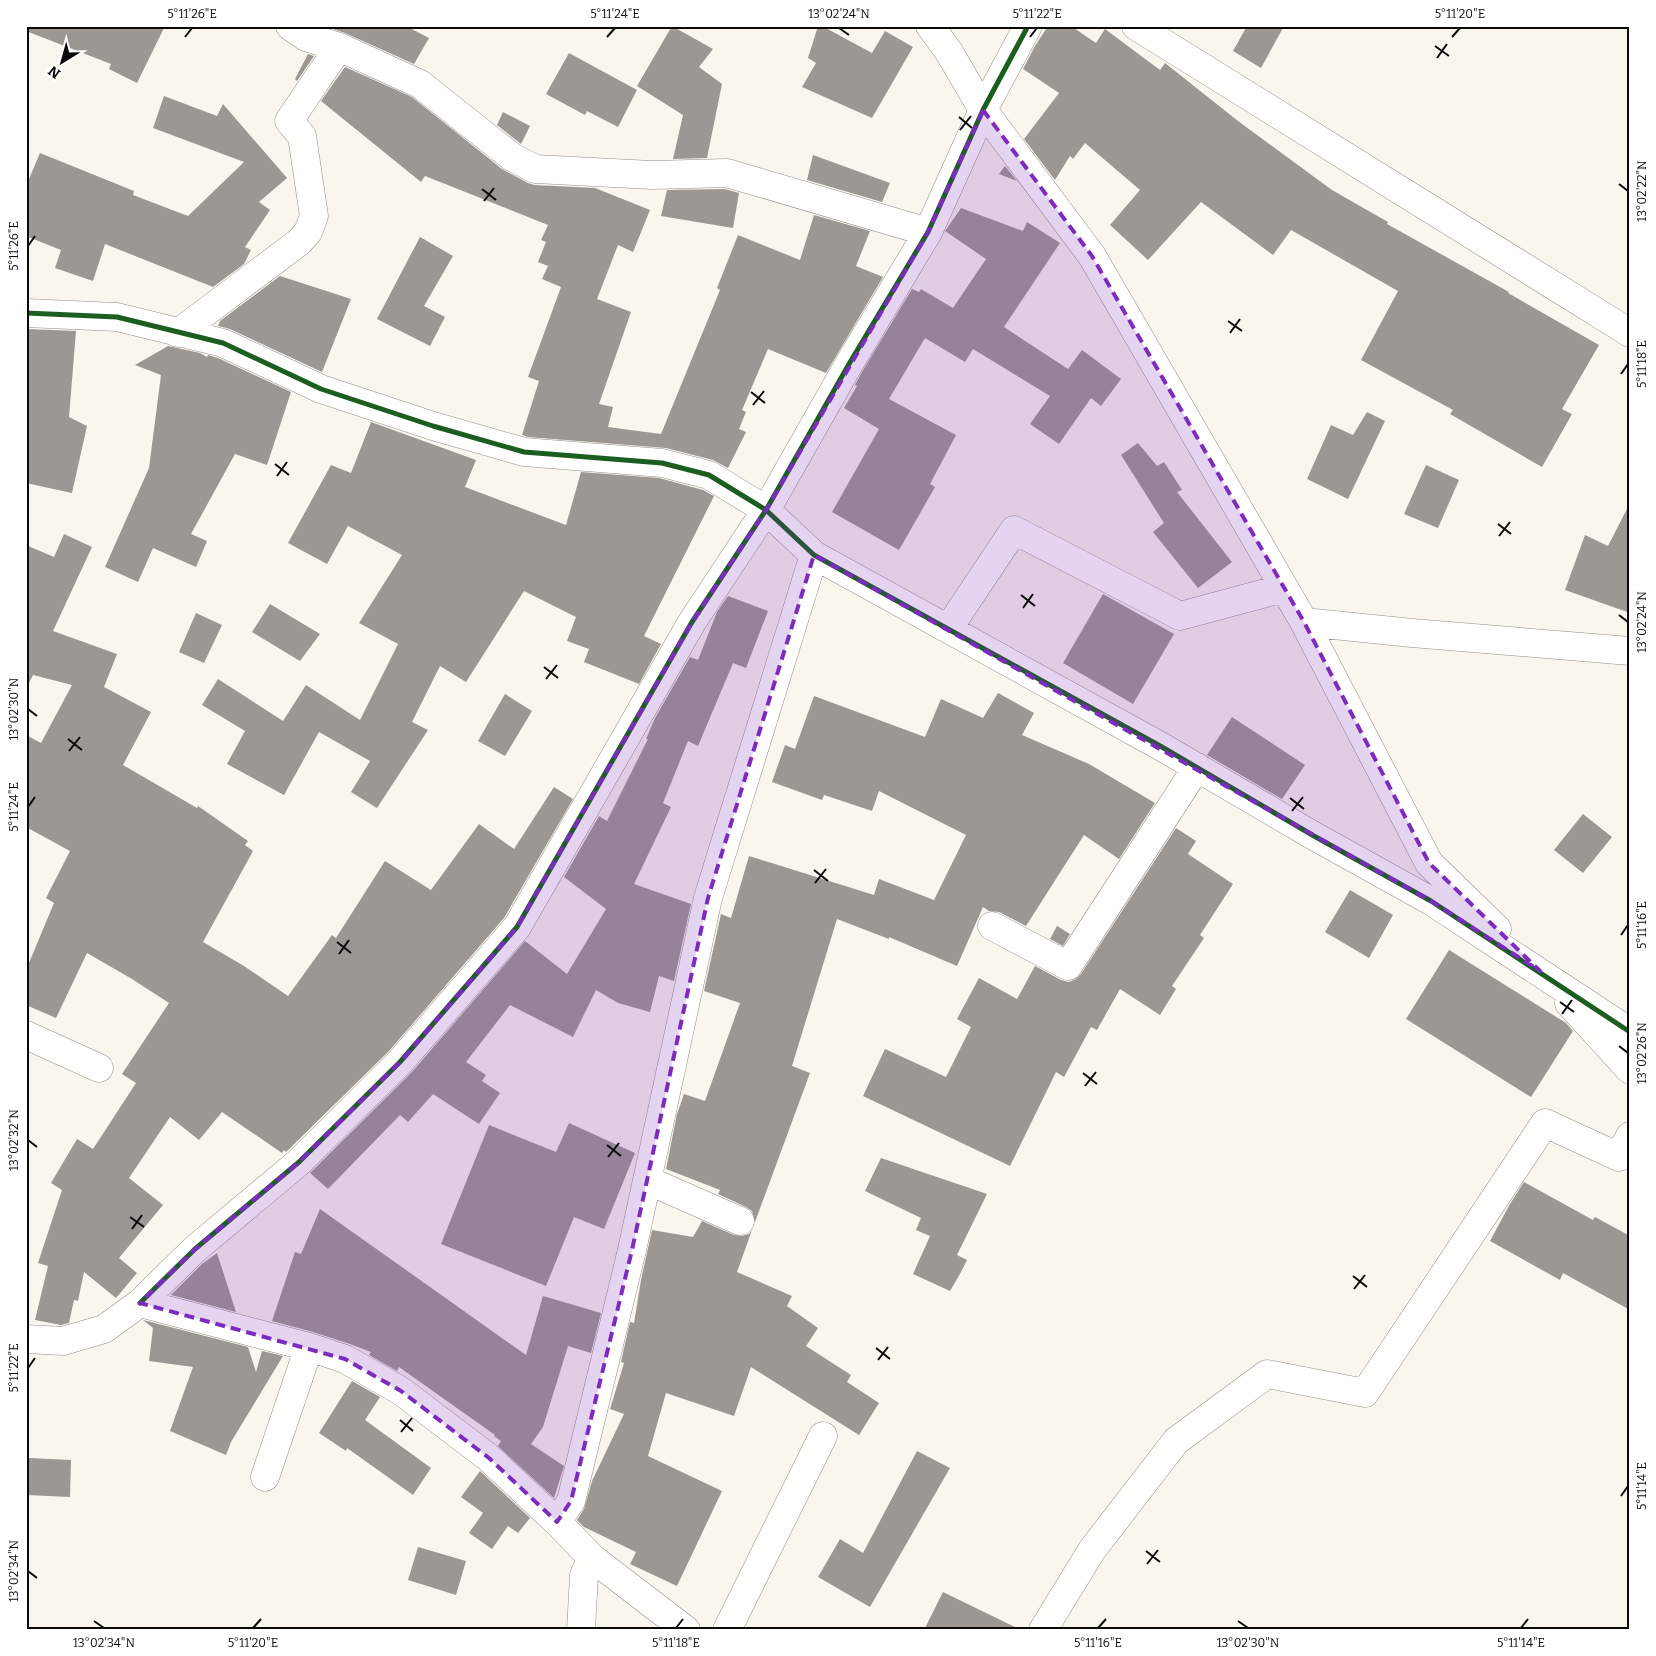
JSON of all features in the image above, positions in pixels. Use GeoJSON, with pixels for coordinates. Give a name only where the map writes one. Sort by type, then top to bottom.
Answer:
{"type":"FeatureCollection","features":[{"type":"Feature","properties":{"kind":"street"},"geometry":{"type":"LineString","coordinates":[[290,26],[306,37],[339,47],[420,84],[512,157],[535,169],[652,175],[727,173],[928,232]]}},
{"type":"Feature","properties":{"kind":"street"},"geometry":{"type":"LineString","coordinates":[[930,26],[950,52],[983,110],[1092,256],[1304,622],[1429,863],[1540,971],[1630,1070]]}},
{"type":"Feature","properties":{"kind":"street"},"geometry":{"type":"LineString","coordinates":[[26,1339],[63,1341],[104,1329],[140,1303],[195,1249],[299,1162],[400,1062],[517,927],[692,622],[766,510],[928,232],[983,110],[1028,26]]}},
{"type":"Feature","properties":{"kind":"street"},"geometry":{"type":"LineString","coordinates":[[1136,26],[1630,333]]}},
{"type":"Feature","properties":{"kind":"street"},"geometry":{"type":"LineString","coordinates":[[178,333],[299,242],[308,232],[314,216],[302,136],[289,121],[339,47]]}},
{"type":"Feature","properties":{"kind":"street"},"geometry":{"type":"LineString","coordinates":[[26,313],[117,317],[223,343],[321,389],[433,426],[524,452],[662,462],[709,475],[766,510],[814,554],[1197,767],[1314,836],[1431,901],[1630,1032]]}},
{"type":"Feature","properties":{"kind":"street"},"geometry":{"type":"LineString","coordinates":[[948,630],[1014,530],[1180,616],[1284,588]]}},
{"type":"Feature","properties":{"kind":"street"},"geometry":{"type":"LineString","coordinates":[[557,1522],[571,1501],[632,1250],[708,898],[814,554]]}},
{"type":"Feature","properties":{"kind":"street"},"geometry":{"type":"LineString","coordinates":[[1304,622],[1630,651]]}},
{"type":"Feature","properties":{"kind":"street"},"geometry":{"type":"LineString","coordinates":[[992,926],[1068,966],[1197,767]]}},
{"type":"Feature","properties":{"kind":"street"},"geometry":{"type":"LineString","coordinates":[[26,1035],[99,1068]]}},
{"type":"Feature","properties":{"kind":"street"},"geometry":{"type":"LineString","coordinates":[[1043,1630],[1092,1550],[1176,1441],[1267,1374],[1365,1393],[1545,1123],[1618,1157],[1630,1136]]}},
{"type":"Feature","properties":{"kind":"street"},"geometry":{"type":"LineString","coordinates":[[648,1180],[740,1221]]}},
{"type":"Feature","properties":{"kind":"street"},"geometry":{"type":"LineString","coordinates":[[140,1303],[309,1347],[345,1359],[401,1391],[489,1458],[592,1558],[686,1630]]}},
{"type":"Feature","properties":{"kind":"street"},"geometry":{"type":"LineString","coordinates":[[265,1477],[309,1347]]}},
{"type":"Feature","properties":{"kind":"street"},"geometry":{"type":"LineString","coordinates":[[727,1630],[823,1436]]}},
{"type":"Feature","properties":{"kind":"street"},"geometry":{"type":"LineString","coordinates":[[581,1630],[584,1575],[592,1558]]}},
{"type":"Feature","properties":{"kind":"highlighted area"},"geometry":{"type":"Polygon","coordinates":[[[983,110],[1092,256],[1304,622],[1429,863],[1540,971],[1431,901],[814,555],[708,898],[632,1250],[571,1501],[557,1522],[489,1458],[401,1391],[345,1359],[140,1303],[195,1249],[299,1162],[400,1062],[517,927],[692,622],[766,510],[928,232],[983,110]]]}},
{"type":"Feature","properties":{"kind":"building"},"geometry":{"type":"Polygon","coordinates":[[[26,26],[165,26],[137,83],[109,69],[111,64],[26,31],[26,26]]]}},
{"type":"Feature","properties":{"kind":"building"},"geometry":{"type":"Polygon","coordinates":[[[324,26],[406,26],[429,38],[414,64],[345,33],[324,26]]]}},
{"type":"Feature","properties":{"kind":"building"},"geometry":{"type":"Polygon","coordinates":[[[672,26],[713,49],[699,67],[722,84],[707,158],[673,159],[683,115],[637,86],[672,26]]]}},
{"type":"Feature","properties":{"kind":"building"},"geometry":{"type":"Polygon","coordinates":[[[818,26],[822,26],[872,53],[885,31],[913,47],[872,118],[802,87],[816,63],[808,58],[818,26]]]}},
{"type":"Feature","properties":{"kind":"building"},"geometry":{"type":"Polygon","coordinates":[[[1048,26],[1071,26],[1096,43],[1105,29],[1160,70],[1165,63],[1238,121],[1332,190],[1388,222],[1387,224],[1599,345],[1562,409],[1572,414],[1542,467],[1450,414],[1453,410],[1361,360],[1398,291],[1291,230],[1273,255],[1201,202],[1148,260],[1110,225],[1140,190],[1085,143],[1073,159],[1070,156],[1055,180],[1024,139],[1059,93],[1023,69],[1048,26]]]}},
{"type":"Feature","properties":{"kind":"building"},"geometry":{"type":"Polygon","coordinates":[[[1247,26],[1284,26],[1261,68],[1233,51],[1247,26]]]}},
{"type":"Feature","properties":{"kind":"building"},"geometry":{"type":"Polygon","coordinates":[[[569,53],[637,90],[618,127],[587,111],[585,115],[546,94],[569,53]]]}},
{"type":"Feature","properties":{"kind":"building"},"geometry":{"type":"Polygon","coordinates":[[[308,54],[314,56],[297,81],[295,79],[308,54]]]}},
{"type":"Feature","properties":{"kind":"building"},"geometry":{"type":"Polygon","coordinates":[[[345,67],[412,97],[502,169],[528,183],[534,185],[595,188],[650,210],[633,252],[618,245],[597,299],[631,312],[599,404],[613,407],[608,427],[661,434],[720,290],[717,288],[738,235],[800,260],[814,215],[870,231],[856,266],[883,277],[826,373],[768,349],[742,410],[746,412],[739,429],[746,432],[728,468],[713,460],[666,448],[522,435],[539,381],[528,377],[561,287],[542,279],[548,266],[538,262],[546,242],[541,240],[548,225],[425,176],[421,182],[321,101],[345,67]]]}},
{"type":"Feature","properties":{"kind":"building"},"geometry":{"type":"Polygon","coordinates":[[[164,96],[217,116],[223,104],[287,178],[259,202],[270,210],[245,247],[251,250],[244,264],[213,287],[105,244],[93,281],[55,268],[61,250],[26,236],[26,186],[40,153],[134,191],[133,195],[188,216],[244,162],[153,128],[164,96]]]}},
{"type":"Feature","properties":{"kind":"building"},"geometry":{"type":"Polygon","coordinates":[[[503,112],[530,126],[521,144],[497,125],[503,112]]]}},
{"type":"Feature","properties":{"kind":"building"},"geometry":{"type":"Polygon","coordinates":[[[813,155],[890,183],[882,202],[807,180],[813,155]]]}},
{"type":"Feature","properties":{"kind":"building"},"geometry":{"type":"Polygon","coordinates":[[[1005,166],[1017,181],[999,174],[1005,166]]]}},
{"type":"Feature","properties":{"kind":"building"},"geometry":{"type":"Polygon","coordinates":[[[725,189],[739,193],[733,228],[661,216],[667,190],[725,189]]]}},
{"type":"Feature","properties":{"kind":"building"},"geometry":{"type":"Polygon","coordinates":[[[961,208],[1023,231],[1027,222],[1060,243],[1004,327],[1068,369],[1082,350],[1121,379],[1101,406],[1091,398],[1059,444],[1030,424],[1050,396],[973,349],[965,362],[925,338],[889,399],[956,435],[930,484],[935,487],[899,550],[832,512],[879,429],[844,408],[857,386],[855,385],[862,372],[912,289],[919,292],[921,289],[953,308],[986,259],[945,231],[961,208]]]}},
{"type":"Feature","properties":{"kind":"building"},"geometry":{"type":"Polygon","coordinates":[[[420,237],[453,256],[424,306],[445,317],[430,346],[377,319],[420,237]]]}},
{"type":"Feature","properties":{"kind":"building"},"geometry":{"type":"Polygon","coordinates":[[[280,276],[351,299],[322,372],[230,329],[218,326],[220,321],[280,276]]]}},
{"type":"Feature","properties":{"kind":"building"},"geometry":{"type":"Polygon","coordinates":[[[26,329],[76,331],[69,417],[87,426],[72,493],[26,483],[26,329]]]}},
{"type":"Feature","properties":{"kind":"building"},"geometry":{"type":"Polygon","coordinates":[[[168,346],[200,353],[207,357],[208,355],[218,358],[291,392],[267,465],[235,454],[191,534],[207,541],[196,567],[153,548],[138,582],[105,567],[149,468],[161,375],[135,365],[168,346]]]}},
{"type":"Feature","properties":{"kind":"building"},"geometry":{"type":"Polygon","coordinates":[[[1367,412],[1385,421],[1348,499],[1307,479],[1331,425],[1353,435],[1367,412]]]}},
{"type":"Feature","properties":{"kind":"building"},"geometry":{"type":"Polygon","coordinates":[[[371,422],[476,460],[465,487],[566,525],[581,472],[659,478],[703,490],[714,496],[644,636],[661,644],[639,684],[584,662],[589,649],[567,641],[576,617],[524,591],[466,682],[440,666],[412,722],[428,730],[377,808],[351,792],[370,761],[319,732],[284,795],[227,764],[245,731],[202,705],[218,679],[283,721],[306,685],[360,720],[398,644],[359,623],[402,555],[348,526],[327,564],[288,543],[331,465],[351,473],[371,422]]]}},
{"type":"Feature","properties":{"kind":"building"},"geometry":{"type":"Polygon","coordinates":[[[1138,443],[1157,466],[1164,462],[1182,490],[1177,492],[1232,562],[1198,588],[1153,532],[1164,523],[1121,455],[1138,443]]]}},
{"type":"Feature","properties":{"kind":"building"},"geometry":{"type":"Polygon","coordinates":[[[1426,465],[1459,480],[1438,528],[1404,514],[1426,465]]]}},
{"type":"Feature","properties":{"kind":"building"},"geometry":{"type":"Polygon","coordinates":[[[1630,503],[1630,613],[1565,590],[1585,535],[1608,546],[1630,503]]]}},
{"type":"Feature","properties":{"kind":"building"},"geometry":{"type":"Polygon","coordinates":[[[64,534],[92,547],[53,631],[117,654],[104,687],[151,712],[123,765],[197,808],[198,806],[248,841],[245,845],[253,851],[203,942],[244,966],[288,996],[332,935],[336,938],[385,861],[431,890],[479,824],[514,849],[554,787],[573,799],[504,918],[389,1051],[286,1152],[284,1150],[282,1153],[222,1112],[199,1140],[170,1117],[129,1178],[163,1205],[119,1258],[137,1273],[116,1298],[84,1272],[78,1301],[74,1300],[69,1323],[61,1325],[35,1320],[48,1266],[38,1263],[62,1190],[51,1183],[77,1139],[93,1149],[136,1083],[122,1074],[169,1003],[87,953],[56,1018],[26,1005],[26,970],[54,903],[46,898],[70,851],[26,827],[26,735],[41,743],[72,685],[33,675],[26,689],[26,545],[54,557],[64,534]]]}},
{"type":"Feature","properties":{"kind":"building"},"geometry":{"type":"Polygon","coordinates":[[[1103,594],[1174,634],[1133,704],[1063,663],[1103,594]]]}},
{"type":"Feature","properties":{"kind":"building"},"geometry":{"type":"Polygon","coordinates":[[[728,596],[768,611],[746,668],[733,663],[698,746],[688,741],[663,803],[671,807],[634,884],[691,904],[674,981],[659,976],[650,1012],[618,1003],[596,990],[573,1037],[510,1005],[466,1062],[486,1075],[482,1081],[500,1093],[479,1124],[433,1094],[408,1122],[400,1115],[328,1189],[310,1173],[412,1072],[525,941],[567,974],[606,909],[564,877],[599,816],[607,821],[648,739],[646,739],[655,718],[690,657],[698,660],[717,612],[728,596]]]}},
{"type":"Feature","properties":{"kind":"building"},"geometry":{"type":"Polygon","coordinates":[[[270,604],[320,634],[300,661],[252,632],[270,604]]]}},
{"type":"Feature","properties":{"kind":"building"},"geometry":{"type":"Polygon","coordinates":[[[196,613],[222,625],[204,663],[179,652],[196,613]]]}},
{"type":"Feature","properties":{"kind":"building"},"geometry":{"type":"Polygon","coordinates":[[[998,693],[1034,713],[1022,735],[1089,764],[1155,803],[1119,859],[1084,835],[1026,926],[999,912],[989,911],[983,907],[957,966],[889,937],[889,939],[837,919],[792,1066],[810,1073],[755,1222],[752,1211],[718,1194],[720,1190],[666,1169],[677,1114],[684,1094],[705,1101],[740,1003],[704,991],[721,914],[731,918],[749,856],[874,895],[879,879],[934,900],[966,835],[879,791],[872,811],[824,795],[822,800],[772,782],[785,745],[795,749],[814,696],[925,737],[941,699],[983,718],[998,693]]]}},
{"type":"Feature","properties":{"kind":"building"},"geometry":{"type":"Polygon","coordinates":[[[505,694],[532,711],[505,756],[478,741],[505,694]]]}},
{"type":"Feature","properties":{"kind":"building"},"geometry":{"type":"Polygon","coordinates":[[[1232,717],[1305,765],[1282,799],[1207,755],[1232,717]]]}},
{"type":"Feature","properties":{"kind":"building"},"geometry":{"type":"Polygon","coordinates":[[[1583,814],[1612,837],[1583,873],[1554,850],[1583,814]]]}},
{"type":"Feature","properties":{"kind":"building"},"geometry":{"type":"Polygon","coordinates":[[[1176,828],[1196,841],[1188,854],[1233,884],[1200,935],[1204,938],[1172,986],[1176,989],[1160,1015],[1120,989],[1097,1030],[1091,1027],[1064,1077],[1056,1072],[1010,1166],[863,1096],[885,1049],[946,1077],[971,1027],[957,1019],[979,978],[1017,999],[1035,966],[1061,980],[1069,982],[1076,979],[1176,828]]]}},
{"type":"Feature","properties":{"kind":"building"},"geometry":{"type":"Polygon","coordinates":[[[1350,890],[1393,915],[1369,958],[1325,932],[1350,890]]]}},
{"type":"Feature","properties":{"kind":"building"},"geometry":{"type":"Polygon","coordinates":[[[1057,926],[1070,934],[1063,946],[1050,939],[1057,926]]]}},
{"type":"Feature","properties":{"kind":"building"},"geometry":{"type":"Polygon","coordinates":[[[1449,950],[1566,1023],[1573,1031],[1531,1097],[1406,1019],[1449,950]]]}},
{"type":"Feature","properties":{"kind":"building"},"geometry":{"type":"Polygon","coordinates":[[[569,1123],[635,1153],[604,1229],[574,1217],[546,1286],[441,1244],[489,1125],[556,1152],[569,1123]]]}},
{"type":"Feature","properties":{"kind":"building"},"geometry":{"type":"Polygon","coordinates":[[[881,1158],[987,1194],[957,1255],[967,1260],[950,1291],[913,1274],[930,1236],[916,1230],[921,1218],[865,1191],[881,1158]]]}},
{"type":"Feature","properties":{"kind":"building"},"geometry":{"type":"Polygon","coordinates":[[[1524,1182],[1593,1220],[1595,1217],[1630,1236],[1630,1310],[1563,1273],[1560,1280],[1490,1241],[1524,1182]]]}},
{"type":"Feature","properties":{"kind":"building"},"geometry":{"type":"Polygon","coordinates":[[[320,1209],[526,1355],[543,1296],[601,1313],[591,1353],[568,1346],[543,1427],[531,1444],[564,1466],[554,1498],[498,1446],[501,1441],[495,1435],[399,1367],[397,1371],[369,1355],[371,1352],[350,1344],[272,1321],[295,1252],[301,1254],[320,1209]]]}},
{"type":"Feature","properties":{"kind":"building"},"geometry":{"type":"Polygon","coordinates":[[[702,1221],[734,1235],[742,1236],[749,1234],[752,1230],[737,1272],[792,1296],[787,1306],[818,1328],[806,1346],[851,1375],[847,1382],[879,1403],[859,1435],[751,1367],[734,1416],[666,1393],[648,1456],[722,1491],[677,1586],[630,1564],[636,1552],[584,1527],[577,1520],[584,1509],[592,1481],[624,1414],[610,1409],[624,1363],[621,1362],[630,1322],[634,1323],[652,1230],[693,1237],[702,1221]]]}},
{"type":"Feature","properties":{"kind":"building"},"geometry":{"type":"Polygon","coordinates":[[[217,1253],[236,1312],[171,1295],[202,1264],[217,1253]]]}},
{"type":"Feature","properties":{"kind":"building"},"geometry":{"type":"Polygon","coordinates":[[[143,1320],[248,1347],[256,1372],[262,1351],[283,1356],[231,1442],[226,1455],[170,1431],[193,1367],[149,1361],[153,1328],[143,1320]]]}},
{"type":"Feature","properties":{"kind":"building"},"geometry":{"type":"Polygon","coordinates":[[[352,1381],[380,1397],[365,1420],[431,1468],[413,1495],[347,1448],[346,1451],[319,1433],[352,1381]]]}},
{"type":"Feature","properties":{"kind":"building"},"geometry":{"type":"Polygon","coordinates":[[[917,1451],[950,1468],[870,1607],[818,1577],[840,1539],[863,1553],[917,1451]]]}},
{"type":"Feature","properties":{"kind":"building"},"geometry":{"type":"Polygon","coordinates":[[[29,1458],[71,1460],[70,1497],[27,1495],[29,1458]]]}},
{"type":"Feature","properties":{"kind":"building"},"geometry":{"type":"Polygon","coordinates":[[[480,1471],[530,1518],[518,1533],[508,1526],[492,1549],[469,1533],[483,1513],[461,1497],[480,1471]]]}},
{"type":"Feature","properties":{"kind":"building"},"geometry":{"type":"Polygon","coordinates":[[[418,1547],[466,1561],[456,1595],[408,1580],[418,1547]]]}},
{"type":"Feature","properties":{"kind":"building"},"geometry":{"type":"Polygon","coordinates":[[[943,1592],[1021,1630],[924,1630],[943,1592]]]}},
{"type":"Feature","properties":{"kind":"cycle path"},"geometry":{"type":"LineString","coordinates":[[140,1303],[195,1249],[299,1162],[400,1062],[517,927],[692,622],[766,510],[849,364],[928,232],[983,110],[1028,26]]}},
{"type":"Feature","properties":{"kind":"cycle path"},"geometry":{"type":"LineString","coordinates":[[26,313],[117,317],[223,343],[321,389],[433,426],[524,452],[662,463],[709,475],[766,510],[814,555],[1162,747],[1314,836],[1431,901],[1630,1032]]}}]}
